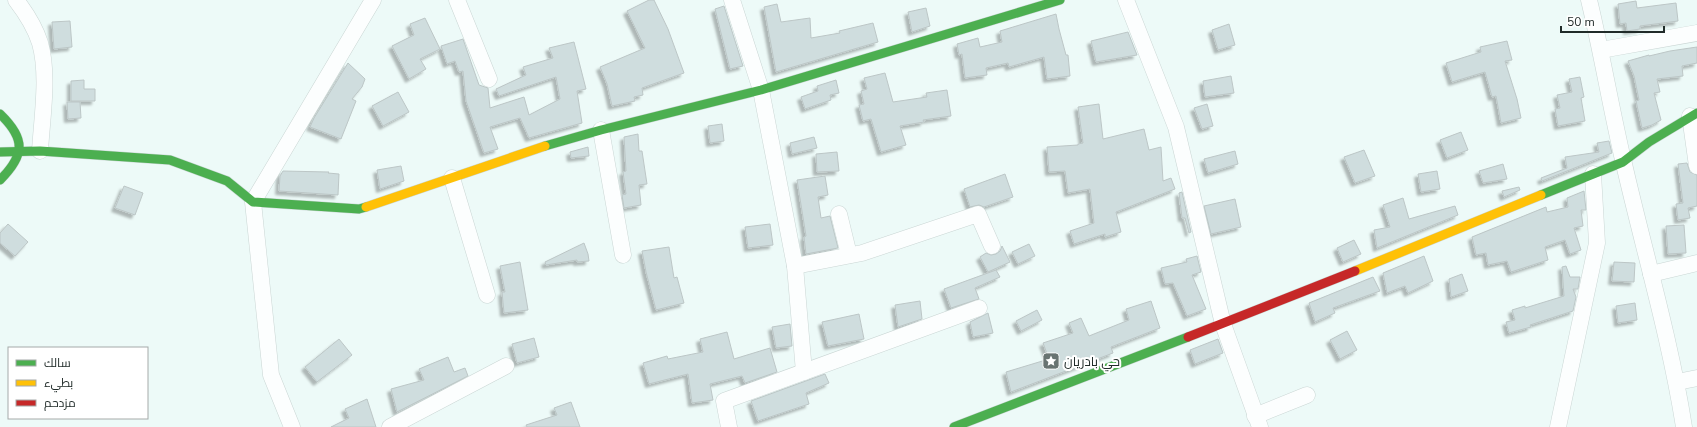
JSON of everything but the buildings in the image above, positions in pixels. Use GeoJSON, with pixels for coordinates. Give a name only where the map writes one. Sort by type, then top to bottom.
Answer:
{"type":"FeatureCollection","features":[{"type":"Feature","properties":{"kind":"street"},"geometry":{"type":"LineString","coordinates":[[16,0],[33,26],[40,42],[43,60],[40,151]]}},
{"type":"Feature","properties":{"kind":"street"},"geometry":{"type":"LineString","coordinates":[[292,427],[270,375],[253,202],[373,0]]}},
{"type":"Feature","properties":{"kind":"street"},"geometry":{"type":"LineString","coordinates":[[457,0],[489,79]]}},
{"type":"Feature","properties":{"kind":"street"},"geometry":{"type":"LineString","coordinates":[[732,0],[761,90],[795,266],[804,372]]}},
{"type":"Feature","properties":{"kind":"street"},"geometry":{"type":"LineString","coordinates":[[0,152],[40,151],[170,160],[227,181],[253,202],[359,209],[539,148],[601,130],[761,90],[1060,0]]}},
{"type":"Feature","properties":{"kind":"street"},"geometry":{"type":"LineString","coordinates":[[1126,0],[1176,127],[1222,324],[1257,421],[1307,395]]}},
{"type":"Feature","properties":{"kind":"street"},"geometry":{"type":"LineString","coordinates":[[1589,0],[1601,50],[1623,162],[1677,382],[1684,427]]}},
{"type":"Feature","properties":{"kind":"street"},"geometry":{"type":"LineString","coordinates":[[1601,50],[1697,33]]}},
{"type":"Feature","properties":{"kind":"street"},"geometry":{"type":"LineString","coordinates":[[0,114],[14,127],[19,140],[19,152],[12,168],[0,180]]}},
{"type":"Feature","properties":{"kind":"street"},"geometry":{"type":"LineString","coordinates":[[954,427],[1222,324],[1623,162],[1649,142],[1693,115],[1697,166]]}},
{"type":"Feature","properties":{"kind":"street"},"geometry":{"type":"LineString","coordinates":[[4,130],[14,127]]}},
{"type":"Feature","properties":{"kind":"street"},"geometry":{"type":"LineString","coordinates":[[601,130],[623,255]]}},
{"type":"Feature","properties":{"kind":"street"},"geometry":{"type":"LineString","coordinates":[[1558,427],[1597,243],[1593,174]]}},
{"type":"Feature","properties":{"kind":"street"},"geometry":{"type":"LineString","coordinates":[[452,178],[487,295]]}},
{"type":"Feature","properties":{"kind":"street"},"geometry":{"type":"LineString","coordinates":[[839,214],[849,255]]}},
{"type":"Feature","properties":{"kind":"street"},"geometry":{"type":"LineString","coordinates":[[795,266],[885,246],[978,214],[992,246]]}},
{"type":"Feature","properties":{"kind":"street"},"geometry":{"type":"LineString","coordinates":[[1651,274],[1697,263]]}},
{"type":"Feature","properties":{"kind":"street"},"geometry":{"type":"LineString","coordinates":[[729,427],[724,401],[979,308]]}},
{"type":"Feature","properties":{"kind":"street"},"geometry":{"type":"LineString","coordinates":[[390,427],[506,366]]}},
{"type":"Feature","properties":{"kind":"street"},"geometry":{"type":"LineString","coordinates":[[1677,382],[1697,378]]}},
{"type":"Feature","properties":{"kind":"traffic: fast"},"geometry":{"type":"LineString","coordinates":[[545,146],[601,130],[761,90],[1060,0]]}},
{"type":"Feature","properties":{"kind":"traffic: fast"},"geometry":{"type":"LineString","coordinates":[[1541,195],[1623,162],[1649,142],[1697,113]]}},
{"type":"Feature","properties":{"kind":"traffic: fast"},"geometry":{"type":"LineString","coordinates":[[0,114],[14,131],[18,139],[19,147],[18,155],[14,163],[0,180]]}},
{"type":"Feature","properties":{"kind":"traffic: fast"},"geometry":{"type":"LineString","coordinates":[[0,152],[40,151],[170,160],[227,181],[253,202],[359,209],[366,207]]}},
{"type":"Feature","properties":{"kind":"traffic: fast"},"geometry":{"type":"LineString","coordinates":[[954,427],[1188,337]]}},
{"type":"Feature","properties":{"kind":"traffic: slow"},"geometry":{"type":"LineString","coordinates":[[366,207],[545,146]]}},
{"type":"Feature","properties":{"kind":"traffic: slow"},"geometry":{"type":"LineString","coordinates":[[1355,271],[1541,195]]}},
{"type":"Feature","properties":{"kind":"traffic: jam"},"geometry":{"type":"LineString","coordinates":[[1188,337],[1355,271]]}},
{"type":"Feature","properties":{"kind":"place","name":"حي بادريان"},"geometry":{"type":"Point","coordinates":[1051,361]}}]}
